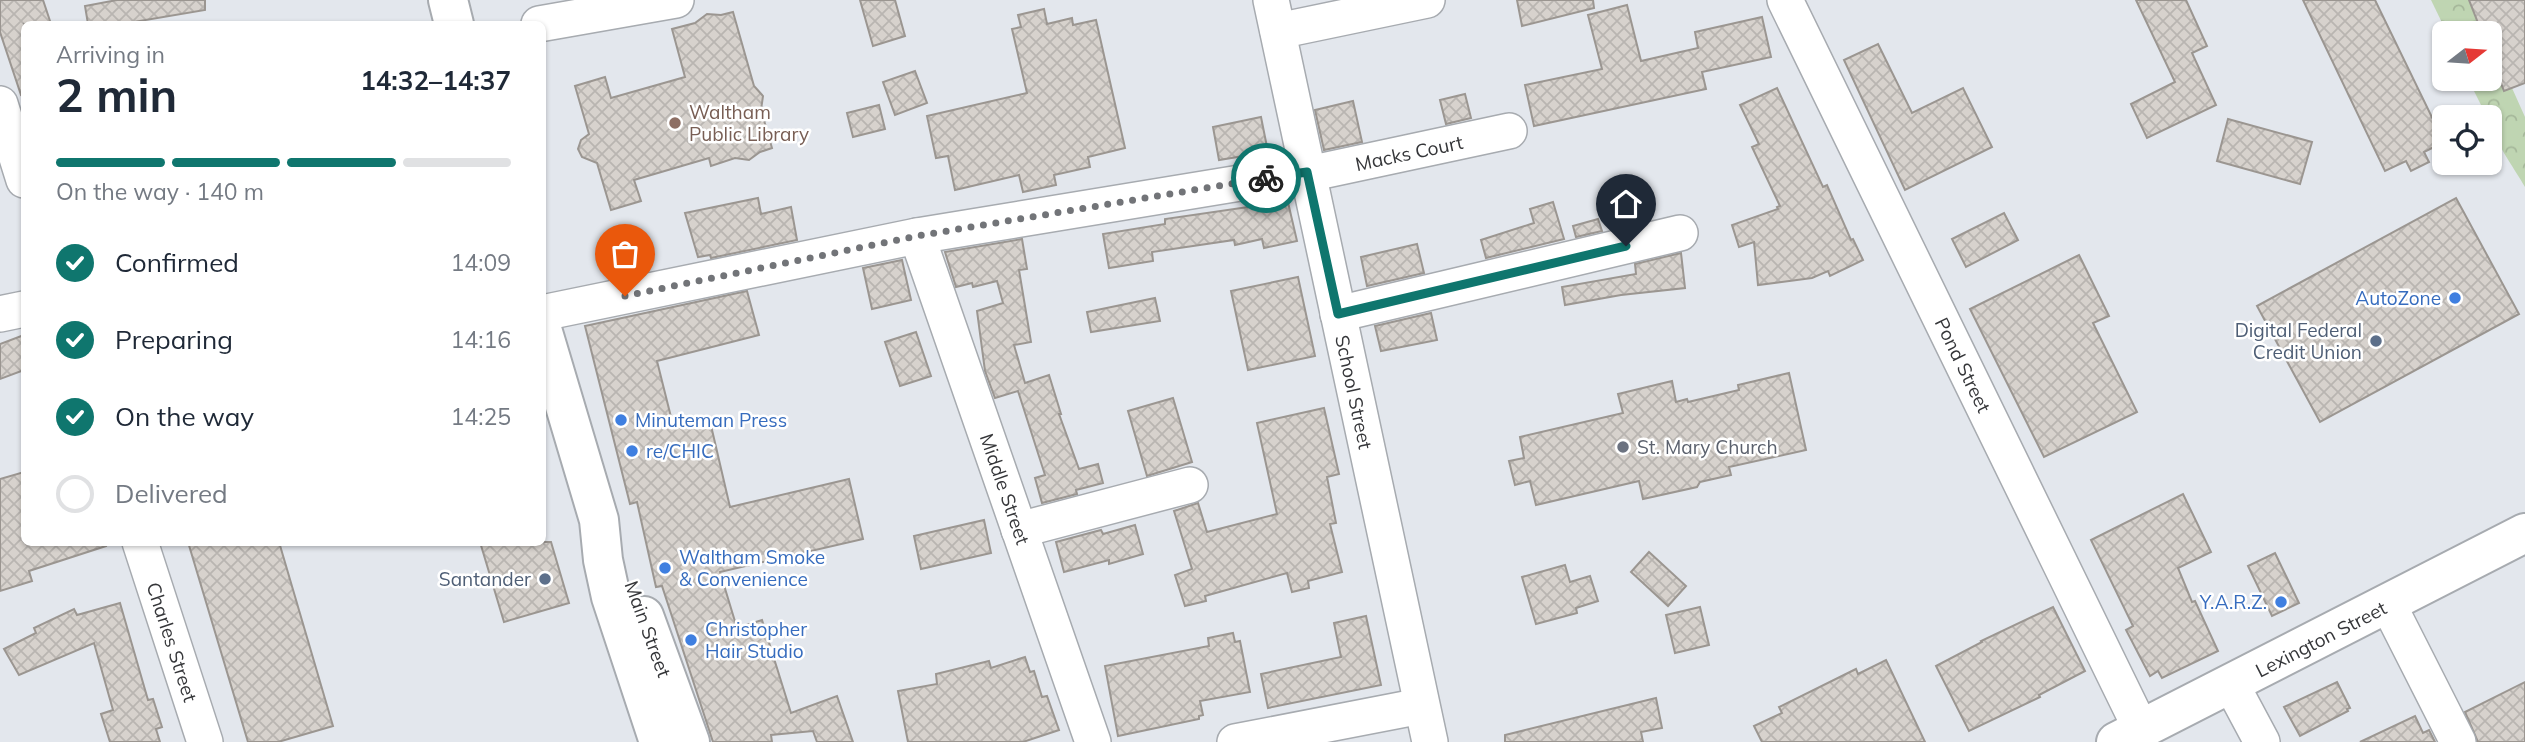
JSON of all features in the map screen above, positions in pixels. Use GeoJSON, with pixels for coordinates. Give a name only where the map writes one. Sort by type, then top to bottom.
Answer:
{"type":"FeatureCollection","features":[{"type":"Feature","properties":{"kind":"main road"},"geometry":{"type":"LineString","coordinates":[[448,0],[453,21]]}},
{"type":"Feature","properties":{"kind":"main road","name":"Main Street"},"geometry":{"type":"LineString","coordinates":[[546,342],[599,520],[611,597],[659,742]]}},
{"type":"Feature","properties":{"kind":"main road","name":"Main Street"},"geometry":{"type":"LineString","coordinates":[[599,520],[616,547],[631,580],[690,742]]}},
{"type":"Feature","properties":{"kind":"main road","name":"Lexington Street"},"geometry":{"type":"LineString","coordinates":[[2128,736],[2525,533]]}},
{"type":"Feature","properties":{"kind":"street"},"geometry":{"type":"LineString","coordinates":[[546,23],[676,0]]}},
{"type":"Feature","properties":{"kind":"street"},"geometry":{"type":"LineString","coordinates":[[1274,16],[1427,0]]}},
{"type":"Feature","properties":{"kind":"street","name":"Pond Street"},"geometry":{"type":"LineString","coordinates":[[1785,0],[2128,736]]}},
{"type":"Feature","properties":{"kind":"street","name":"School Street"},"geometry":{"type":"LineString","coordinates":[[1274,16],[1430,742]]}},
{"type":"Feature","properties":{"kind":"street"},"geometry":{"type":"LineString","coordinates":[[0,104],[21,170]]}},
{"type":"Feature","properties":{"kind":"street","name":"Macks Court"},"geometry":{"type":"LineString","coordinates":[[546,312],[917,236],[1308,173],[1509,131]]}},
{"type":"Feature","properties":{"kind":"street"},"geometry":{"type":"LineString","coordinates":[[1338,314],[1680,233]]}},
{"type":"Feature","properties":{"kind":"street","name":"Middle Street"},"geometry":{"type":"LineString","coordinates":[[917,236],[1093,742]]}},
{"type":"Feature","properties":{"kind":"street"},"geometry":{"type":"LineString","coordinates":[[0,314],[21,310]]}},
{"type":"Feature","properties":{"kind":"street"},"geometry":{"type":"LineString","coordinates":[[1019,530],[1190,485]]}},
{"type":"Feature","properties":{"kind":"street","name":"Charles Street"},"geometry":{"type":"LineString","coordinates":[[142,546],[205,742]]}},
{"type":"Feature","properties":{"kind":"street"},"geometry":{"type":"LineString","coordinates":[[2388,604],[2458,742]]}},
{"type":"Feature","properties":{"kind":"street"},"geometry":{"type":"LineString","coordinates":[[2231,684],[2262,742]]}},
{"type":"Feature","properties":{"kind":"street"},"geometry":{"type":"LineString","coordinates":[[1235,742],[1422,706]]}},
{"type":"Feature","properties":{"kind":"green space"},"geometry":{"type":"Polygon","coordinates":[[[2431,0],[2469,0],[2477,21],[2441,21],[2431,0]]]}},
{"type":"Feature","properties":{"kind":"green space"},"geometry":{"type":"Polygon","coordinates":[[[2502,86],[2504,91],[2512,88],[2525,117],[2525,187],[2502,150],[2502,105],[2481,105],[2474,91],[2502,91],[2502,86]]]}},
{"type":"Feature","properties":{"kind":"building"},"geometry":{"type":"Polygon","coordinates":[[[0,0],[43,0],[50,21],[21,21],[21,95],[0,32],[0,0]]]}},
{"type":"Feature","properties":{"kind":"building"},"geometry":{"type":"Polygon","coordinates":[[[117,0],[205,0],[205,10],[140,21],[88,21],[85,6],[117,0]]]}},
{"type":"Feature","properties":{"kind":"building"},"geometry":{"type":"Polygon","coordinates":[[[860,0],[895,0],[905,36],[873,46],[860,0]]]}},
{"type":"Feature","properties":{"kind":"building"},"geometry":{"type":"Polygon","coordinates":[[[1517,0],[1593,0],[1594,8],[1522,26],[1517,0]]]}},
{"type":"Feature","properties":{"kind":"building"},"geometry":{"type":"Polygon","coordinates":[[[2136,0],[2186,0],[2207,46],[2192,53],[2216,105],[2147,138],[2131,104],[2175,82],[2136,0]]]}},
{"type":"Feature","properties":{"kind":"building"},"geometry":{"type":"Polygon","coordinates":[[[2303,0],[2375,0],[2432,117],[2432,148],[2424,152],[2429,162],[2411,171],[2406,161],[2385,171],[2303,0]]]}},
{"type":"Feature","properties":{"kind":"building"},"geometry":{"type":"Polygon","coordinates":[[[2469,0],[2525,0],[2525,83],[2504,91],[2502,21],[2477,21],[2469,0]]]}},
{"type":"Feature","properties":{"kind":"building"},"geometry":{"type":"Polygon","coordinates":[[[1627,5],[1641,61],[1698,48],[1695,32],[1762,17],[1771,57],[1702,72],[1706,89],[1534,126],[1525,85],[1602,69],[1588,15],[1627,5]]]}},
{"type":"Feature","properties":{"kind":"building"},"geometry":{"type":"Polygon","coordinates":[[[1044,9],[1047,24],[1072,18],[1073,25],[1096,20],[1125,148],[1088,157],[1090,167],[1054,175],[1056,185],[1023,192],[1019,175],[955,190],[948,156],[936,158],[927,116],[1027,93],[1012,29],[1021,27],[1018,15],[1044,9]]]}},
{"type":"Feature","properties":{"kind":"building","name":"Waltham Public Library"},"geometry":{"type":"Polygon","coordinates":[[[733,12],[754,86],[763,96],[761,110],[772,148],[749,160],[735,158],[711,166],[709,158],[634,180],[641,201],[611,210],[597,163],[582,157],[578,149],[581,140],[589,134],[575,86],[605,77],[611,98],[685,77],[672,29],[695,23],[707,14],[733,12]]]}},
{"type":"Feature","properties":{"kind":"building"},"geometry":{"type":"Polygon","coordinates":[[[1878,44],[1912,113],[1963,88],[1992,147],[1905,190],[1844,60],[1878,44]]]}},
{"type":"Feature","properties":{"kind":"building"},"geometry":{"type":"Polygon","coordinates":[[[915,71],[927,103],[895,115],[883,82],[915,71]]]}},
{"type":"Feature","properties":{"kind":"building"},"geometry":{"type":"Polygon","coordinates":[[[1777,88],[1823,187],[1827,185],[1851,240],[1853,239],[1863,260],[1830,276],[1828,271],[1812,278],[1758,285],[1754,242],[1739,247],[1732,225],[1780,206],[1752,147],[1759,144],[1740,105],[1777,88]]]}},
{"type":"Feature","properties":{"kind":"building"},"geometry":{"type":"Polygon","coordinates":[[[1465,94],[1471,118],[1446,124],[1440,100],[1465,94]]]}},
{"type":"Feature","properties":{"kind":"building"},"geometry":{"type":"Polygon","coordinates":[[[1353,101],[1362,142],[1324,150],[1315,110],[1353,101]]]}},
{"type":"Feature","properties":{"kind":"building"},"geometry":{"type":"Polygon","coordinates":[[[879,105],[885,129],[853,137],[847,113],[879,105]]]}},
{"type":"Feature","properties":{"kind":"building"},"geometry":{"type":"Polygon","coordinates":[[[1261,117],[1268,152],[1219,160],[1213,127],[1261,117]]]}},
{"type":"Feature","properties":{"kind":"building"},"geometry":{"type":"Polygon","coordinates":[[[2228,119],[2312,142],[2300,184],[2217,161],[2228,119]]]}},
{"type":"Feature","properties":{"kind":"building"},"geometry":{"type":"Polygon","coordinates":[[[758,198],[761,214],[791,207],[797,240],[711,258],[710,255],[698,257],[685,213],[758,198]]]}},
{"type":"Feature","properties":{"kind":"building"},"geometry":{"type":"Polygon","coordinates":[[[1287,198],[1297,241],[1264,248],[1262,239],[1235,245],[1234,240],[1152,252],[1153,261],[1109,268],[1103,234],[1165,224],[1165,219],[1255,206],[1287,198]]]}},
{"type":"Feature","properties":{"kind":"building"},"geometry":{"type":"Polygon","coordinates":[[[2456,198],[2519,314],[2320,422],[2257,306],[2456,198]]]}},
{"type":"Feature","properties":{"kind":"building"},"geometry":{"type":"Polygon","coordinates":[[[1553,202],[1564,239],[1486,258],[1481,240],[1534,223],[1530,209],[1553,202]]]}},
{"type":"Feature","properties":{"kind":"building"},"geometry":{"type":"Polygon","coordinates":[[[2004,213],[2018,240],[1966,267],[1952,239],[2004,213]]]}},
{"type":"Feature","properties":{"kind":"building"},"geometry":{"type":"Polygon","coordinates":[[[1598,219],[1602,231],[1576,237],[1573,226],[1598,219]]]}},
{"type":"Feature","properties":{"kind":"building"},"geometry":{"type":"Polygon","coordinates":[[[1022,239],[1027,269],[1019,270],[1031,342],[1014,345],[1025,383],[1049,375],[1059,414],[1079,469],[1098,464],[1103,483],[1076,490],[1077,494],[1042,503],[1035,478],[1045,475],[1018,391],[995,398],[985,371],[977,311],[1003,303],[997,281],[973,287],[972,283],[956,287],[945,252],[1022,239]]]}},
{"type":"Feature","properties":{"kind":"building"},"geometry":{"type":"Polygon","coordinates":[[[1417,244],[1424,273],[1367,286],[1361,257],[1417,244]]]}},
{"type":"Feature","properties":{"kind":"building"},"geometry":{"type":"Polygon","coordinates":[[[1681,253],[1685,288],[1565,305],[1562,287],[1636,274],[1635,264],[1681,253]]]}},
{"type":"Feature","properties":{"kind":"building"},"geometry":{"type":"Polygon","coordinates":[[[2079,255],[2109,316],[2093,323],[2137,412],[2044,457],[1970,309],[2079,255]]]}},
{"type":"Feature","properties":{"kind":"building"},"geometry":{"type":"Polygon","coordinates":[[[902,260],[911,300],[872,309],[863,268],[902,260]]]}},
{"type":"Feature","properties":{"kind":"building"},"geometry":{"type":"Polygon","coordinates":[[[1298,277],[1315,356],[1248,370],[1231,291],[1298,277]]]}},
{"type":"Feature","properties":{"kind":"building"},"geometry":{"type":"Polygon","coordinates":[[[747,291],[759,335],[657,361],[673,425],[709,417],[730,507],[849,479],[863,539],[720,572],[737,628],[762,620],[791,713],[837,696],[853,742],[817,742],[813,731],[771,735],[772,742],[713,742],[662,586],[656,587],[637,502],[630,504],[585,326],[747,291]]]}},
{"type":"Feature","properties":{"kind":"building"},"geometry":{"type":"Polygon","coordinates":[[[1155,298],[1160,321],[1091,332],[1087,312],[1155,298]]]}},
{"type":"Feature","properties":{"kind":"building"},"geometry":{"type":"Polygon","coordinates":[[[1431,313],[1437,340],[1381,351],[1375,326],[1431,313]]]}},
{"type":"Feature","properties":{"kind":"building"},"geometry":{"type":"Polygon","coordinates":[[[916,332],[931,376],[900,386],[885,342],[916,332]]]}},
{"type":"Feature","properties":{"kind":"building"},"geometry":{"type":"Polygon","coordinates":[[[21,336],[21,371],[0,379],[0,344],[21,336]]]}},
{"type":"Feature","properties":{"kind":"building","name":"St. Mary Church"},"geometry":{"type":"Polygon","coordinates":[[[1789,373],[1806,450],[1729,467],[1731,475],[1700,482],[1697,487],[1643,499],[1639,481],[1536,505],[1530,481],[1515,485],[1509,461],[1524,458],[1520,437],[1623,413],[1618,394],[1672,381],[1676,402],[1687,399],[1688,402],[1739,390],[1738,385],[1789,373]]]}},
{"type":"Feature","properties":{"kind":"building"},"geometry":{"type":"Polygon","coordinates":[[[1173,398],[1192,462],[1147,476],[1128,411],[1173,398]]]}},
{"type":"Feature","properties":{"kind":"building"},"geometry":{"type":"Polygon","coordinates":[[[1324,408],[1339,474],[1327,477],[1336,523],[1330,524],[1342,572],[1308,581],[1309,588],[1292,592],[1287,573],[1205,596],[1206,601],[1185,606],[1175,575],[1192,569],[1174,511],[1198,503],[1207,532],[1277,514],[1257,423],[1324,408]]]}},
{"type":"Feature","properties":{"kind":"building"},"geometry":{"type":"Polygon","coordinates":[[[21,473],[21,546],[106,546],[29,571],[32,581],[0,591],[0,479],[21,473]]]}},
{"type":"Feature","properties":{"kind":"building"},"geometry":{"type":"Polygon","coordinates":[[[2183,494],[2211,552],[2178,568],[2192,602],[2195,601],[2218,651],[2162,678],[2158,671],[2150,676],[2126,630],[2133,626],[2091,540],[2183,494]]]}},
{"type":"Feature","properties":{"kind":"building"},"geometry":{"type":"Polygon","coordinates":[[[984,520],[991,553],[921,569],[914,536],[984,520]]]}},
{"type":"Feature","properties":{"kind":"building"},"geometry":{"type":"Polygon","coordinates":[[[1135,525],[1143,554],[1109,564],[1109,560],[1064,572],[1056,542],[1101,530],[1103,534],[1135,525]]]}},
{"type":"Feature","properties":{"kind":"building"},"geometry":{"type":"Polygon","coordinates":[[[546,542],[551,542],[569,603],[504,622],[481,546],[546,546],[546,542]]]}},
{"type":"Feature","properties":{"kind":"building"},"geometry":{"type":"Polygon","coordinates":[[[189,546],[280,546],[333,726],[278,742],[248,742],[189,546]]]}},
{"type":"Feature","properties":{"kind":"building"},"geometry":{"type":"Polygon","coordinates":[[[1649,552],[1686,586],[1668,606],[1631,572],[1649,552]]]}},
{"type":"Feature","properties":{"kind":"building"},"geometry":{"type":"Polygon","coordinates":[[[2275,553],[2299,603],[2272,616],[2248,566],[2275,553]]]}},
{"type":"Feature","properties":{"kind":"building"},"geometry":{"type":"Polygon","coordinates":[[[1565,565],[1570,582],[1590,576],[1598,601],[1576,608],[1577,613],[1536,624],[1522,577],[1565,565]]]}},
{"type":"Feature","properties":{"kind":"building"},"geometry":{"type":"Polygon","coordinates":[[[120,603],[148,700],[153,699],[162,727],[156,729],[160,742],[110,742],[101,714],[113,710],[94,643],[19,675],[4,649],[36,633],[34,628],[74,609],[77,615],[120,603]]]}},
{"type":"Feature","properties":{"kind":"building"},"geometry":{"type":"Polygon","coordinates":[[[1700,607],[1709,645],[1675,653],[1666,615],[1700,607]]]}},
{"type":"Feature","properties":{"kind":"building"},"geometry":{"type":"Polygon","coordinates":[[[2053,607],[2085,671],[2039,695],[2040,697],[1969,731],[1936,666],[2053,607]]]}},
{"type":"Feature","properties":{"kind":"building"},"geometry":{"type":"Polygon","coordinates":[[[1366,616],[1381,685],[1268,708],[1261,674],[1341,657],[1334,623],[1366,616]]]}},
{"type":"Feature","properties":{"kind":"building"},"geometry":{"type":"Polygon","coordinates":[[[1233,633],[1235,642],[1240,641],[1250,692],[1200,701],[1203,715],[1199,716],[1199,719],[1118,736],[1105,666],[1209,646],[1208,638],[1233,633]]]}},
{"type":"Feature","properties":{"kind":"building"},"geometry":{"type":"Polygon","coordinates":[[[1025,657],[1030,672],[1034,671],[1042,697],[1047,696],[1059,730],[1023,742],[908,742],[898,691],[937,684],[936,674],[989,661],[991,668],[1025,657]]]}},
{"type":"Feature","properties":{"kind":"building"},"geometry":{"type":"Polygon","coordinates":[[[1886,660],[1925,742],[1762,742],[1754,726],[1782,713],[1779,707],[1856,669],[1858,674],[1886,660]]]}},
{"type":"Feature","properties":{"kind":"building"},"geometry":{"type":"Polygon","coordinates":[[[2337,682],[2350,708],[2348,711],[2300,736],[2284,707],[2337,682]]]}},
{"type":"Feature","properties":{"kind":"building"},"geometry":{"type":"Polygon","coordinates":[[[2525,682],[2525,742],[2478,742],[2465,712],[2525,682]]]}},
{"type":"Feature","properties":{"kind":"building"},"geometry":{"type":"Polygon","coordinates":[[[1656,698],[1662,728],[1641,732],[1643,742],[1505,742],[1505,735],[1656,698]]]}},
{"type":"Feature","properties":{"kind":"building"},"geometry":{"type":"Polygon","coordinates":[[[2415,716],[2423,733],[2429,730],[2435,742],[2360,742],[2415,716]]]}},
{"type":"Feature","properties":{"kind":"way so far"},"geometry":{"type":"LineString","coordinates":[[625,296],[917,236],[1266,178]]}},
{"type":"Feature","properties":{"kind":"place","name":"Waltham Public Library"},"geometry":{"type":"Point","coordinates":[675,123]}},
{"type":"Feature","properties":{"kind":"place","name":"AutoZone"},"geometry":{"type":"Point","coordinates":[2455,298]}},
{"type":"Feature","properties":{"kind":"place","name":"Digital Federal Credit Union"},"geometry":{"type":"Point","coordinates":[2376,341]}},
{"type":"Feature","properties":{"kind":"place","name":"Minuteman Press"},"geometry":{"type":"Point","coordinates":[621,420]}},
{"type":"Feature","properties":{"kind":"place","name":"St. Mary Church"},"geometry":{"type":"Point","coordinates":[1623,447]}},
{"type":"Feature","properties":{"kind":"place","name":"re/CHIC"},"geometry":{"type":"Point","coordinates":[632,451]}},
{"type":"Feature","properties":{"kind":"place","name":"Waltham Smoke & Convenience"},"geometry":{"type":"Point","coordinates":[665,568]}},
{"type":"Feature","properties":{"kind":"place","name":"Santander"},"geometry":{"type":"Point","coordinates":[545,579]}},
{"type":"Feature","properties":{"kind":"place","name":"Y.A.R.Z."},"geometry":{"type":"Point","coordinates":[2281,602]}},
{"type":"Feature","properties":{"kind":"place","name":"Christopher Hair Studio"},"geometry":{"type":"Point","coordinates":[691,640]}},
{"type":"Feature","properties":{"kind":"route"},"geometry":{"type":"LineString","coordinates":[[1266,178],[1307,172],[1338,314],[1626,246]]}}]}
